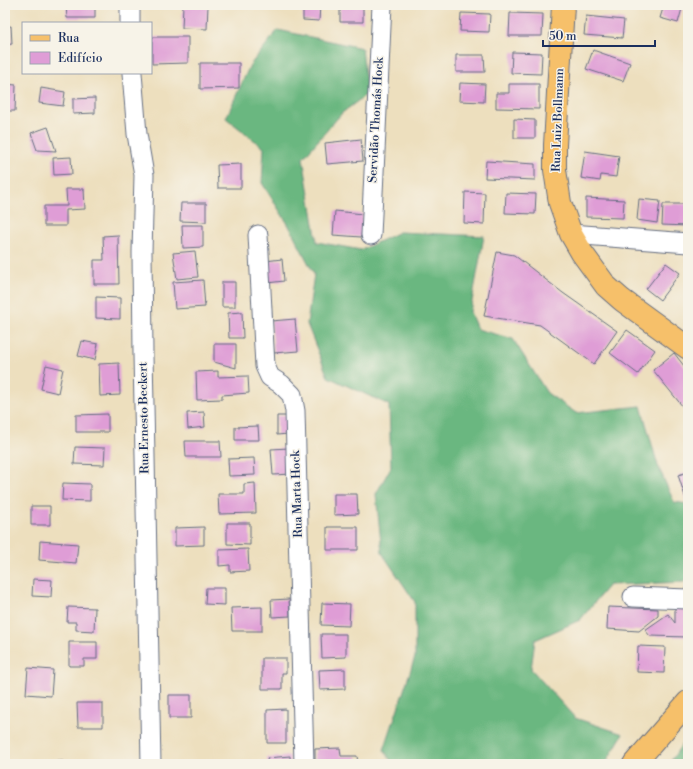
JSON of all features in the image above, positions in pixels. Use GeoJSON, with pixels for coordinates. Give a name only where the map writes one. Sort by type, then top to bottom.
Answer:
{"type":"FeatureCollection","features":[{"type":"Feature","properties":{"kind":"main road","name":"Rua Luiz Bollmann"},"geometry":{"type":"LineString","coordinates":[[563,5],[555,145],[555,170],[560,203],[571,234],[592,269],[606,286],[622,300],[688,348]]}},
{"type":"Feature","properties":{"kind":"main road"},"geometry":{"type":"LineString","coordinates":[[634,764],[688,702]]}},
{"type":"Feature","properties":{"kind":"street"},"geometry":{"type":"LineString","coordinates":[[130,5],[130,22]]}},
{"type":"Feature","properties":{"kind":"street","name":"Servidão Thomás Hock"},"geometry":{"type":"LineString","coordinates":[[371,236],[382,5]]}},
{"type":"Feature","properties":{"kind":"street","name":"Rua Ernesto Beckert"},"geometry":{"type":"LineString","coordinates":[[132,74],[144,175],[142,252],[143,354],[151,764]]}},
{"type":"Feature","properties":{"kind":"street"},"geometry":{"type":"LineString","coordinates":[[571,234],[688,243]]}},
{"type":"Feature","properties":{"kind":"street","name":"Rua Marta Hock"},"geometry":{"type":"LineString","coordinates":[[258,235],[265,366],[270,377],[281,384],[292,395],[295,411],[304,764]]}},
{"type":"Feature","properties":{"kind":"street"},"geometry":{"type":"LineString","coordinates":[[633,597],[688,599]]}},
{"type":"Feature","properties":{"kind":"green space"},"geometry":{"type":"Polygon","coordinates":[[[278,30],[362,48],[367,94],[342,113],[303,158],[317,242],[361,250],[399,232],[484,236],[470,312],[477,329],[513,339],[547,393],[576,413],[641,406],[658,466],[674,502],[688,504],[688,579],[684,582],[609,585],[580,620],[535,640],[531,669],[575,718],[623,734],[605,764],[393,764],[384,750],[415,657],[415,602],[382,553],[376,494],[391,467],[389,405],[328,377],[307,324],[314,274],[288,224],[262,183],[264,148],[226,118],[250,65],[278,30]]]}},
{"type":"Feature","properties":{"kind":"green space"},"geometry":{"type":"Polygon","coordinates":[[[688,735],[688,764],[669,764],[688,735]]]}},
{"type":"Feature","properties":{"kind":"building"},"geometry":{"type":"Polygon","coordinates":[[[66,5],[95,5],[95,18],[67,18],[66,5]]]}},
{"type":"Feature","properties":{"kind":"building"},"geometry":{"type":"Polygon","coordinates":[[[183,5],[208,5],[207,29],[182,28],[183,5]]]}},
{"type":"Feature","properties":{"kind":"building"},"geometry":{"type":"Polygon","coordinates":[[[303,5],[320,5],[319,21],[303,20],[303,5]]]}},
{"type":"Feature","properties":{"kind":"building"},"geometry":{"type":"Polygon","coordinates":[[[340,5],[363,5],[363,22],[340,22],[340,5]]]}},
{"type":"Feature","properties":{"kind":"building"},"geometry":{"type":"Polygon","coordinates":[[[664,5],[683,5],[678,23],[660,18],[664,5]]]}},
{"type":"Feature","properties":{"kind":"building"},"geometry":{"type":"Polygon","coordinates":[[[461,13],[490,14],[489,32],[460,31],[461,13]]]}},
{"type":"Feature","properties":{"kind":"building"},"geometry":{"type":"Polygon","coordinates":[[[510,13],[543,14],[542,36],[509,36],[510,13]]]}},
{"type":"Feature","properties":{"kind":"building"},"geometry":{"type":"Polygon","coordinates":[[[586,16],[624,20],[622,38],[584,35],[586,16]]]}},
{"type":"Feature","properties":{"kind":"building"},"geometry":{"type":"Polygon","coordinates":[[[11,26],[12,44],[5,45],[5,27],[11,26]]]}},
{"type":"Feature","properties":{"kind":"building"},"geometry":{"type":"Polygon","coordinates":[[[152,37],[188,37],[188,63],[152,64],[152,37]]]}},
{"type":"Feature","properties":{"kind":"building"},"geometry":{"type":"Polygon","coordinates":[[[593,50],[630,63],[623,81],[586,69],[593,50]]]}},
{"type":"Feature","properties":{"kind":"building"},"geometry":{"type":"Polygon","coordinates":[[[512,52],[542,53],[541,74],[511,73],[512,52]]]}},
{"type":"Feature","properties":{"kind":"building"},"geometry":{"type":"Polygon","coordinates":[[[456,55],[484,55],[485,72],[456,72],[456,55]]]}},
{"type":"Feature","properties":{"kind":"building"},"geometry":{"type":"Polygon","coordinates":[[[200,63],[239,63],[239,88],[200,89],[200,63]]]}},
{"type":"Feature","properties":{"kind":"building"},"geometry":{"type":"Polygon","coordinates":[[[460,83],[485,84],[484,102],[459,101],[460,83]]]}},
{"type":"Feature","properties":{"kind":"building"},"geometry":{"type":"Polygon","coordinates":[[[5,84],[16,85],[15,111],[5,111],[5,84]]]}},
{"type":"Feature","properties":{"kind":"building"},"geometry":{"type":"Polygon","coordinates":[[[509,84],[539,84],[539,109],[496,108],[496,93],[509,93],[509,84]]]}},
{"type":"Feature","properties":{"kind":"building"},"geometry":{"type":"Polygon","coordinates":[[[41,88],[65,92],[63,106],[39,103],[41,88]]]}},
{"type":"Feature","properties":{"kind":"building"},"geometry":{"type":"Polygon","coordinates":[[[95,98],[95,113],[73,114],[73,99],[95,98]]]}},
{"type":"Feature","properties":{"kind":"building"},"geometry":{"type":"Polygon","coordinates":[[[514,119],[535,120],[535,138],[514,138],[514,119]]]}},
{"type":"Feature","properties":{"kind":"building"},"geometry":{"type":"Polygon","coordinates":[[[48,127],[56,151],[37,150],[31,133],[48,127]]]}},
{"type":"Feature","properties":{"kind":"building"},"geometry":{"type":"Polygon","coordinates":[[[361,139],[363,161],[327,164],[325,143],[361,139]]]}},
{"type":"Feature","properties":{"kind":"building"},"geometry":{"type":"Polygon","coordinates":[[[585,151],[619,156],[616,177],[601,175],[600,181],[581,178],[585,151]]]}},
{"type":"Feature","properties":{"kind":"building"},"geometry":{"type":"Polygon","coordinates":[[[71,157],[72,174],[54,175],[53,158],[71,157]]]}},
{"type":"Feature","properties":{"kind":"building"},"geometry":{"type":"Polygon","coordinates":[[[486,161],[535,164],[535,180],[485,178],[486,161]]]}},
{"type":"Feature","properties":{"kind":"building"},"geometry":{"type":"Polygon","coordinates":[[[241,164],[241,188],[218,188],[217,165],[241,164]]]}},
{"type":"Feature","properties":{"kind":"building"},"geometry":{"type":"Polygon","coordinates":[[[66,189],[84,189],[85,209],[66,210],[66,226],[44,226],[44,206],[67,206],[66,189]]]}},
{"type":"Feature","properties":{"kind":"building"},"geometry":{"type":"Polygon","coordinates":[[[465,192],[485,193],[484,224],[464,223],[465,192]]]}},
{"type":"Feature","properties":{"kind":"building"},"geometry":{"type":"Polygon","coordinates":[[[506,193],[536,194],[535,214],[505,213],[506,193]]]}},
{"type":"Feature","properties":{"kind":"building"},"geometry":{"type":"Polygon","coordinates":[[[586,198],[624,200],[623,218],[586,217],[586,198]]]}},
{"type":"Feature","properties":{"kind":"building"},"geometry":{"type":"Polygon","coordinates":[[[639,199],[660,201],[657,223],[637,220],[639,199]]]}},
{"type":"Feature","properties":{"kind":"building"},"geometry":{"type":"Polygon","coordinates":[[[181,203],[206,203],[206,222],[180,221],[181,203]]]}},
{"type":"Feature","properties":{"kind":"building"},"geometry":{"type":"Polygon","coordinates":[[[663,204],[687,204],[687,226],[662,225],[663,204]]]}},
{"type":"Feature","properties":{"kind":"building"},"geometry":{"type":"Polygon","coordinates":[[[335,211],[363,214],[361,237],[333,235],[335,211]]]}},
{"type":"Feature","properties":{"kind":"building"},"geometry":{"type":"Polygon","coordinates":[[[182,225],[203,225],[203,247],[183,248],[182,225]]]}},
{"type":"Feature","properties":{"kind":"building"},"geometry":{"type":"Polygon","coordinates":[[[118,235],[119,284],[94,284],[94,260],[104,260],[103,236],[118,235]]]}},
{"type":"Feature","properties":{"kind":"building"},"geometry":{"type":"Polygon","coordinates":[[[195,251],[198,277],[177,279],[173,253],[195,251]]]}},
{"type":"Feature","properties":{"kind":"building"},"geometry":{"type":"Polygon","coordinates":[[[497,252],[514,255],[563,293],[617,331],[594,364],[540,325],[484,316],[497,252]]]}},
{"type":"Feature","properties":{"kind":"building"},"geometry":{"type":"Polygon","coordinates":[[[282,259],[284,281],[267,283],[265,261],[282,259]]]}},
{"type":"Feature","properties":{"kind":"building"},"geometry":{"type":"Polygon","coordinates":[[[666,263],[680,273],[660,300],[646,289],[666,263]]]}},
{"type":"Feature","properties":{"kind":"building"},"geometry":{"type":"Polygon","coordinates":[[[203,280],[205,307],[175,309],[173,282],[203,280]]]}},
{"type":"Feature","properties":{"kind":"building"},"geometry":{"type":"Polygon","coordinates":[[[222,282],[235,282],[235,307],[222,307],[222,282]]]}},
{"type":"Feature","properties":{"kind":"building"},"geometry":{"type":"Polygon","coordinates":[[[96,297],[120,298],[120,319],[96,318],[96,297]]]}},
{"type":"Feature","properties":{"kind":"building"},"geometry":{"type":"Polygon","coordinates":[[[242,312],[243,338],[229,338],[228,313],[242,312]]]}},
{"type":"Feature","properties":{"kind":"building"},"geometry":{"type":"Polygon","coordinates":[[[295,319],[298,351],[274,353],[271,321],[295,319]]]}},
{"type":"Feature","properties":{"kind":"building"},"geometry":{"type":"Polygon","coordinates":[[[627,330],[655,350],[638,374],[610,353],[627,330]]]}},
{"type":"Feature","properties":{"kind":"building"},"geometry":{"type":"Polygon","coordinates":[[[82,341],[98,344],[95,360],[78,356],[82,341]]]}},
{"type":"Feature","properties":{"kind":"building"},"geometry":{"type":"Polygon","coordinates":[[[214,344],[236,344],[236,368],[214,362],[214,344]]]}},
{"type":"Feature","properties":{"kind":"building"},"geometry":{"type":"Polygon","coordinates":[[[674,353],[688,371],[688,403],[683,407],[653,370],[674,353]]]}},
{"type":"Feature","properties":{"kind":"building"},"geometry":{"type":"Polygon","coordinates":[[[119,363],[120,395],[100,396],[99,364],[119,363]]]}},
{"type":"Feature","properties":{"kind":"building"},"geometry":{"type":"Polygon","coordinates":[[[46,365],[63,369],[58,393],[41,389],[46,365]]]}},
{"type":"Feature","properties":{"kind":"building"},"geometry":{"type":"Polygon","coordinates":[[[218,371],[218,377],[248,376],[249,393],[222,395],[222,399],[197,400],[196,372],[218,371]]]}},
{"type":"Feature","properties":{"kind":"building"},"geometry":{"type":"Polygon","coordinates":[[[204,412],[205,427],[188,429],[187,413],[204,412]]]}},
{"type":"Feature","properties":{"kind":"building"},"geometry":{"type":"Polygon","coordinates":[[[108,414],[108,432],[76,432],[76,415],[108,414]]]}},
{"type":"Feature","properties":{"kind":"building"},"geometry":{"type":"Polygon","coordinates":[[[277,416],[288,416],[288,434],[277,435],[277,416]]]}},
{"type":"Feature","properties":{"kind":"building"},"geometry":{"type":"Polygon","coordinates":[[[258,426],[259,440],[235,440],[235,427],[258,426]]]}},
{"type":"Feature","properties":{"kind":"building"},"geometry":{"type":"Polygon","coordinates":[[[185,441],[220,441],[221,457],[186,457],[185,441]]]}},
{"type":"Feature","properties":{"kind":"building"},"geometry":{"type":"Polygon","coordinates":[[[75,447],[105,448],[104,465],[74,464],[75,447]]]}},
{"type":"Feature","properties":{"kind":"building"},"geometry":{"type":"Polygon","coordinates":[[[289,448],[291,474],[273,475],[271,449],[289,448]]]}},
{"type":"Feature","properties":{"kind":"building"},"geometry":{"type":"Polygon","coordinates":[[[254,458],[255,475],[229,476],[228,459],[254,458]]]}},
{"type":"Feature","properties":{"kind":"building"},"geometry":{"type":"Polygon","coordinates":[[[688,472],[688,499],[686,499],[678,475],[688,472]]]}},
{"type":"Feature","properties":{"kind":"building"},"geometry":{"type":"Polygon","coordinates":[[[63,483],[90,484],[90,501],[62,500],[63,483]]]}},
{"type":"Feature","properties":{"kind":"building"},"geometry":{"type":"Polygon","coordinates":[[[255,483],[256,513],[219,514],[218,494],[244,494],[244,484],[255,483]]]}},
{"type":"Feature","properties":{"kind":"building"},"geometry":{"type":"Polygon","coordinates":[[[334,494],[357,494],[358,514],[334,515],[334,494]]]}},
{"type":"Feature","properties":{"kind":"building"},"geometry":{"type":"Polygon","coordinates":[[[31,506],[50,506],[50,525],[31,525],[31,506]]]}},
{"type":"Feature","properties":{"kind":"building"},"geometry":{"type":"Polygon","coordinates":[[[227,523],[250,523],[250,545],[227,544],[227,523]]]}},
{"type":"Feature","properties":{"kind":"building"},"geometry":{"type":"Polygon","coordinates":[[[204,527],[204,545],[175,546],[175,528],[204,527]]]}},
{"type":"Feature","properties":{"kind":"building"},"geometry":{"type":"Polygon","coordinates":[[[327,527],[358,527],[358,550],[327,550],[327,527]]]}},
{"type":"Feature","properties":{"kind":"building"},"geometry":{"type":"Polygon","coordinates":[[[40,541],[78,544],[76,563],[39,560],[40,541]]]}},
{"type":"Feature","properties":{"kind":"building"},"geometry":{"type":"Polygon","coordinates":[[[248,549],[249,571],[230,572],[230,565],[219,566],[219,550],[248,549]]]}},
{"type":"Feature","properties":{"kind":"building"},"geometry":{"type":"Polygon","coordinates":[[[33,579],[52,580],[51,597],[32,596],[33,579]]]}},
{"type":"Feature","properties":{"kind":"building"},"geometry":{"type":"Polygon","coordinates":[[[206,588],[225,588],[225,605],[205,604],[206,588]]]}},
{"type":"Feature","properties":{"kind":"building"},"geometry":{"type":"Polygon","coordinates":[[[289,599],[290,616],[272,617],[271,600],[289,599]]]}},
{"type":"Feature","properties":{"kind":"building"},"geometry":{"type":"Polygon","coordinates":[[[322,603],[350,604],[349,626],[321,625],[322,603]]]}},
{"type":"Feature","properties":{"kind":"building"},"geometry":{"type":"Polygon","coordinates":[[[68,607],[95,608],[94,631],[76,630],[76,622],[67,622],[68,607]]]}},
{"type":"Feature","properties":{"kind":"building"},"geometry":{"type":"Polygon","coordinates":[[[262,607],[262,631],[232,631],[231,608],[262,607]]]}},
{"type":"Feature","properties":{"kind":"building"},"geometry":{"type":"Polygon","coordinates":[[[608,607],[658,609],[658,616],[639,631],[607,629],[608,607]]]}},
{"type":"Feature","properties":{"kind":"building"},"geometry":{"type":"Polygon","coordinates":[[[675,607],[688,607],[688,637],[650,636],[645,630],[668,614],[675,623],[675,607]]]}},
{"type":"Feature","properties":{"kind":"building"},"geometry":{"type":"Polygon","coordinates":[[[321,634],[346,634],[346,657],[322,658],[321,634]]]}},
{"type":"Feature","properties":{"kind":"building"},"geometry":{"type":"Polygon","coordinates":[[[69,642],[97,642],[97,659],[84,659],[84,666],[69,666],[69,642]]]}},
{"type":"Feature","properties":{"kind":"building"},"geometry":{"type":"Polygon","coordinates":[[[638,646],[665,647],[664,673],[637,672],[638,646]]]}},
{"type":"Feature","properties":{"kind":"building"},"geometry":{"type":"Polygon","coordinates":[[[262,658],[286,658],[286,673],[282,673],[282,689],[262,689],[262,658]]]}},
{"type":"Feature","properties":{"kind":"building"},"geometry":{"type":"Polygon","coordinates":[[[28,668],[53,670],[51,696],[26,694],[28,668]]]}},
{"type":"Feature","properties":{"kind":"building"},"geometry":{"type":"Polygon","coordinates":[[[345,669],[345,689],[320,690],[319,670],[345,669]]]}},
{"type":"Feature","properties":{"kind":"building"},"geometry":{"type":"Polygon","coordinates":[[[169,695],[191,695],[191,718],[169,718],[169,695]]]}},
{"type":"Feature","properties":{"kind":"building"},"geometry":{"type":"Polygon","coordinates":[[[77,703],[103,703],[103,727],[78,727],[77,703]]]}},
{"type":"Feature","properties":{"kind":"building"},"geometry":{"type":"Polygon","coordinates":[[[286,709],[286,743],[267,743],[267,710],[286,709]]]}},
{"type":"Feature","properties":{"kind":"building"},"geometry":{"type":"Polygon","coordinates":[[[340,748],[341,756],[357,756],[358,764],[315,764],[315,749],[340,748]]]}},
{"type":"Feature","properties":{"kind":"building"},"geometry":{"type":"Polygon","coordinates":[[[290,756],[290,764],[268,764],[267,758],[290,756]]]}},
{"type":"Feature","properties":{"kind":"building"},"geometry":{"type":"Polygon","coordinates":[[[63,761],[63,764],[30,764],[30,763],[63,761]]]}}]}
